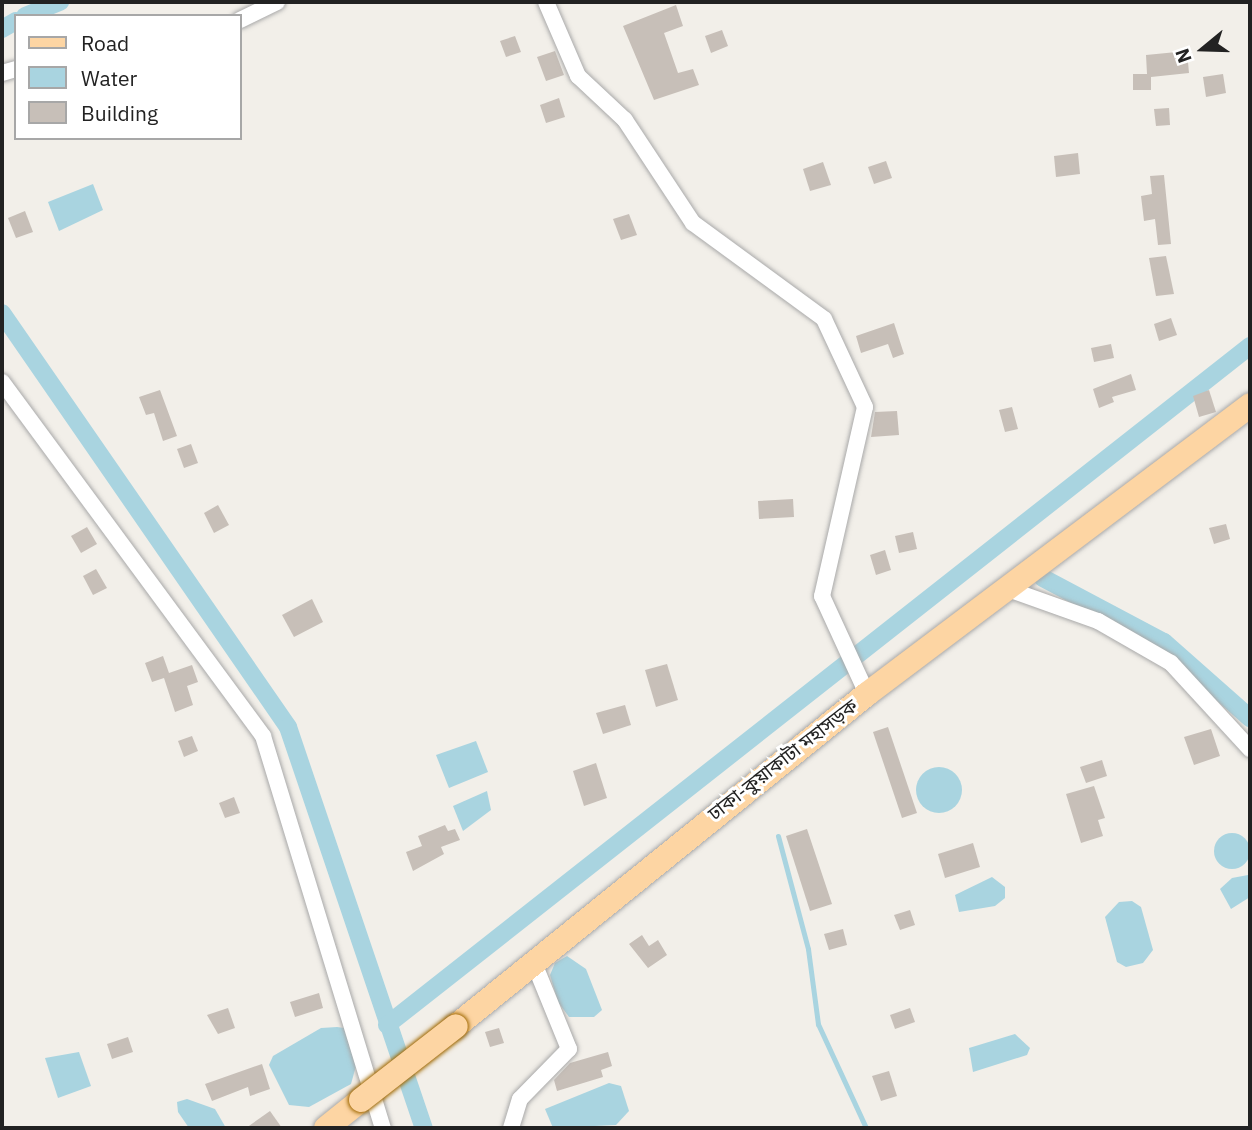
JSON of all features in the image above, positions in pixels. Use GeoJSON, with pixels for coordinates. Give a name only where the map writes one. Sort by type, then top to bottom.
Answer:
{"type":"FeatureCollection","features":[{"type":"Feature","properties":{"kind":"main road","name":"ঢাকা-কুয়াকাটা মহাসড়ক"},"geometry":{"type":"LineString","coordinates":[[326,1128],[867,694],[1250,405]]}},
{"type":"Feature","properties":{"kind":"street"},"geometry":{"type":"LineString","coordinates":[[242,19],[277,2]]}},
{"type":"Feature","properties":{"kind":"street"},"geometry":{"type":"LineString","coordinates":[[546,2],[578,76],[625,120],[693,223],[824,319],[865,407],[822,596],[867,694]]}},
{"type":"Feature","properties":{"kind":"street"},"geometry":{"type":"LineString","coordinates":[[2,382],[263,736],[383,1128]]}},
{"type":"Feature","properties":{"kind":"street"},"geometry":{"type":"LineString","coordinates":[[1009,589],[1098,621],[1171,663],[1250,749]]}},
{"type":"Feature","properties":{"kind":"street"},"geometry":{"type":"LineString","coordinates":[[511,1128],[520,1099],[569,1049],[533,961]]}},
{"type":"Feature","properties":{"kind":"water"},"geometry":{"type":"Polygon","coordinates":[[[93,184],[103,210],[59,231],[48,202],[93,184]]]}},
{"type":"Feature","properties":{"kind":"water"},"geometry":{"type":"Polygon","coordinates":[[[476,741],[488,772],[449,788],[436,755],[476,741]]]}},
{"type":"Feature","properties":{"kind":"water"},"geometry":{"type":"Polygon","coordinates":[[[939,767],[955,774],[962,790],[955,806],[939,813],[923,806],[916,790],[923,774],[939,767]]]}},
{"type":"Feature","properties":{"kind":"water"},"geometry":{"type":"Polygon","coordinates":[[[487,791],[491,810],[463,831],[453,806],[487,791]]]}},
{"type":"Feature","properties":{"kind":"water"},"geometry":{"type":"Polygon","coordinates":[[[1232,833],[1244,839],[1250,851],[1244,863],[1232,869],[1220,863],[1214,851],[1220,839],[1232,833]]]}},
{"type":"Feature","properties":{"kind":"water"},"geometry":{"type":"Polygon","coordinates":[[[1248,875],[1250,897],[1231,909],[1220,889],[1232,878],[1248,875]]]}},
{"type":"Feature","properties":{"kind":"water"},"geometry":{"type":"Polygon","coordinates":[[[992,877],[1005,887],[1005,898],[995,906],[959,912],[955,895],[992,877]]]}},
{"type":"Feature","properties":{"kind":"water"},"geometry":{"type":"Polygon","coordinates":[[[1132,901],[1141,907],[1153,950],[1143,963],[1126,967],[1117,962],[1105,917],[1119,902],[1132,901]]]}},
{"type":"Feature","properties":{"kind":"water"},"geometry":{"type":"Polygon","coordinates":[[[567,956],[586,969],[602,1010],[594,1017],[569,1017],[558,1002],[550,975],[555,963],[567,956]]]}},
{"type":"Feature","properties":{"kind":"water"},"geometry":{"type":"Polygon","coordinates":[[[321,1028],[344,1028],[356,1066],[351,1084],[309,1107],[289,1105],[269,1065],[273,1056],[321,1028]]]}},
{"type":"Feature","properties":{"kind":"water"},"geometry":{"type":"Polygon","coordinates":[[[1015,1034],[1030,1048],[1027,1055],[973,1072],[969,1048],[1015,1034]]]}},
{"type":"Feature","properties":{"kind":"water"},"geometry":{"type":"Polygon","coordinates":[[[79,1052],[91,1086],[58,1098],[45,1058],[79,1052]]]}},
{"type":"Feature","properties":{"kind":"water"},"geometry":{"type":"Polygon","coordinates":[[[609,1083],[621,1086],[629,1111],[616,1125],[553,1128],[545,1109],[609,1083]]]}},
{"type":"Feature","properties":{"kind":"water"},"geometry":{"type":"Polygon","coordinates":[[[187,1099],[215,1109],[226,1128],[189,1128],[178,1112],[177,1102],[187,1099]]]}},
{"type":"Feature","properties":{"kind":"building"},"geometry":{"type":"Polygon","coordinates":[[[676,5],[683,26],[664,33],[678,73],[693,69],[699,85],[654,100],[623,26],[676,5]]]}},
{"type":"Feature","properties":{"kind":"building"},"geometry":{"type":"Polygon","coordinates":[[[722,30],[728,46],[711,53],[705,36],[722,30]]]}},
{"type":"Feature","properties":{"kind":"building"},"geometry":{"type":"Polygon","coordinates":[[[515,36],[521,52],[506,57],[500,41],[515,36]]]}},
{"type":"Feature","properties":{"kind":"building"},"geometry":{"type":"Polygon","coordinates":[[[555,51],[564,75],[546,81],[537,57],[555,51]]]}},
{"type":"Feature","properties":{"kind":"building"},"geometry":{"type":"Polygon","coordinates":[[[1187,51],[1189,73],[1151,77],[1151,90],[1133,90],[1133,74],[1147,74],[1146,55],[1187,51]]]}},
{"type":"Feature","properties":{"kind":"building"},"geometry":{"type":"Polygon","coordinates":[[[1223,74],[1226,93],[1206,97],[1203,77],[1223,74]]]}},
{"type":"Feature","properties":{"kind":"building"},"geometry":{"type":"Polygon","coordinates":[[[559,98],[565,117],[546,123],[540,105],[559,98]]]}},
{"type":"Feature","properties":{"kind":"building"},"geometry":{"type":"Polygon","coordinates":[[[1169,108],[1170,125],[1156,126],[1154,109],[1169,108]]]}},
{"type":"Feature","properties":{"kind":"building"},"geometry":{"type":"Polygon","coordinates":[[[1078,153],[1080,174],[1056,177],[1054,156],[1078,153]]]}},
{"type":"Feature","properties":{"kind":"building"},"geometry":{"type":"Polygon","coordinates":[[[886,161],[892,178],[874,184],[868,167],[886,161]]]}},
{"type":"Feature","properties":{"kind":"building"},"geometry":{"type":"Polygon","coordinates":[[[823,162],[831,185],[810,191],[803,169],[823,162]]]}},
{"type":"Feature","properties":{"kind":"building"},"geometry":{"type":"Polygon","coordinates":[[[1164,175],[1171,244],[1158,245],[1155,219],[1144,221],[1141,196],[1152,194],[1150,176],[1164,175]]]}},
{"type":"Feature","properties":{"kind":"building"},"geometry":{"type":"Polygon","coordinates":[[[25,211],[33,232],[16,238],[8,218],[25,211]]]}},
{"type":"Feature","properties":{"kind":"building"},"geometry":{"type":"Polygon","coordinates":[[[629,214],[637,235],[621,240],[613,219],[629,214]]]}},
{"type":"Feature","properties":{"kind":"building"},"geometry":{"type":"Polygon","coordinates":[[[1166,256],[1174,294],[1156,296],[1149,258],[1166,256]]]}},
{"type":"Feature","properties":{"kind":"building"},"geometry":{"type":"Polygon","coordinates":[[[1171,318],[1177,335],[1159,341],[1154,324],[1171,318]]]}},
{"type":"Feature","properties":{"kind":"building"},"geometry":{"type":"Polygon","coordinates":[[[894,323],[904,354],[893,358],[888,344],[861,353],[856,336],[894,323]]]}},
{"type":"Feature","properties":{"kind":"building"},"geometry":{"type":"Polygon","coordinates":[[[1111,344],[1114,358],[1094,362],[1091,348],[1111,344]]]}},
{"type":"Feature","properties":{"kind":"building"},"geometry":{"type":"Polygon","coordinates":[[[1131,374],[1136,390],[1112,397],[1114,402],[1099,408],[1093,389],[1131,374]]]}},
{"type":"Feature","properties":{"kind":"building"},"geometry":{"type":"Polygon","coordinates":[[[160,390],[177,436],[163,441],[154,413],[146,415],[139,397],[160,390]]]}},
{"type":"Feature","properties":{"kind":"building"},"geometry":{"type":"Polygon","coordinates":[[[1209,390],[1216,412],[1199,417],[1193,396],[1209,390]]]}},
{"type":"Feature","properties":{"kind":"building"},"geometry":{"type":"Polygon","coordinates":[[[1012,407],[1018,429],[1005,432],[999,410],[1012,407]]]}},
{"type":"Feature","properties":{"kind":"building"},"geometry":{"type":"Polygon","coordinates":[[[897,411],[899,435],[871,437],[875,412],[897,411]]]}},
{"type":"Feature","properties":{"kind":"building"},"geometry":{"type":"Polygon","coordinates":[[[191,444],[198,463],[184,468],[177,449],[191,444]]]}},
{"type":"Feature","properties":{"kind":"building"},"geometry":{"type":"Polygon","coordinates":[[[793,499],[794,517],[759,519],[758,501],[793,499]]]}},
{"type":"Feature","properties":{"kind":"building"},"geometry":{"type":"Polygon","coordinates":[[[218,505],[229,525],[214,533],[204,513],[218,505]]]}},
{"type":"Feature","properties":{"kind":"building"},"geometry":{"type":"Polygon","coordinates":[[[1226,524],[1230,539],[1214,544],[1209,528],[1226,524]]]}},
{"type":"Feature","properties":{"kind":"building"},"geometry":{"type":"Polygon","coordinates":[[[87,527],[97,544],[81,553],[71,536],[87,527]]]}},
{"type":"Feature","properties":{"kind":"building"},"geometry":{"type":"Polygon","coordinates":[[[913,532],[917,549],[899,553],[895,536],[913,532]]]}},
{"type":"Feature","properties":{"kind":"building"},"geometry":{"type":"Polygon","coordinates":[[[885,550],[891,570],[876,575],[870,555],[885,550]]]}},
{"type":"Feature","properties":{"kind":"building"},"geometry":{"type":"Polygon","coordinates":[[[96,569],[107,588],[93,595],[83,576],[96,569]]]}},
{"type":"Feature","properties":{"kind":"building"},"geometry":{"type":"Polygon","coordinates":[[[312,599],[323,622],[294,637],[282,615],[312,599]]]}},
{"type":"Feature","properties":{"kind":"building"},"geometry":{"type":"Polygon","coordinates":[[[163,656],[169,673],[192,665],[198,682],[187,686],[193,705],[175,712],[164,678],[152,682],[145,663],[163,656]]]}},
{"type":"Feature","properties":{"kind":"building"},"geometry":{"type":"Polygon","coordinates":[[[667,664],[678,700],[656,707],[645,670],[667,664]]]}},
{"type":"Feature","properties":{"kind":"building"},"geometry":{"type":"Polygon","coordinates":[[[625,705],[631,725],[603,734],[596,713],[625,705]]]}},
{"type":"Feature","properties":{"kind":"building"},"geometry":{"type":"Polygon","coordinates":[[[888,727],[917,813],[902,818],[873,732],[888,727]]]}},
{"type":"Feature","properties":{"kind":"building"},"geometry":{"type":"Polygon","coordinates":[[[1211,729],[1220,756],[1194,765],[1184,737],[1211,729]]]}},
{"type":"Feature","properties":{"kind":"building"},"geometry":{"type":"Polygon","coordinates":[[[192,736],[198,751],[184,757],[178,741],[192,736]]]}},
{"type":"Feature","properties":{"kind":"building"},"geometry":{"type":"Polygon","coordinates":[[[1102,760],[1107,776],[1086,783],[1080,767],[1102,760]]]}},
{"type":"Feature","properties":{"kind":"building"},"geometry":{"type":"Polygon","coordinates":[[[596,763],[607,798],[584,806],[573,771],[596,763]]]}},
{"type":"Feature","properties":{"kind":"building"},"geometry":{"type":"Polygon","coordinates":[[[1094,786],[1105,818],[1098,820],[1103,836],[1081,843],[1066,794],[1094,786]]]}},
{"type":"Feature","properties":{"kind":"building"},"geometry":{"type":"Polygon","coordinates":[[[234,797],[240,813],[225,818],[219,803],[234,797]]]}},
{"type":"Feature","properties":{"kind":"building"},"geometry":{"type":"Polygon","coordinates":[[[445,825],[448,831],[455,829],[460,840],[441,847],[444,854],[413,871],[406,852],[422,846],[418,836],[445,825]]]}},
{"type":"Feature","properties":{"kind":"building"},"geometry":{"type":"Polygon","coordinates":[[[807,829],[832,904],[810,911],[786,836],[807,829]]]}},
{"type":"Feature","properties":{"kind":"building"},"geometry":{"type":"Polygon","coordinates":[[[973,843],[980,867],[945,878],[938,854],[973,843]]]}},
{"type":"Feature","properties":{"kind":"building"},"geometry":{"type":"Polygon","coordinates":[[[910,910],[915,925],[900,930],[894,915],[910,910]]]}},
{"type":"Feature","properties":{"kind":"building"},"geometry":{"type":"Polygon","coordinates":[[[843,929],[847,945],[829,950],[824,934],[843,929]]]}},
{"type":"Feature","properties":{"kind":"building"},"geometry":{"type":"Polygon","coordinates":[[[642,935],[649,946],[658,940],[667,955],[648,968],[629,944],[642,935]]]}},
{"type":"Feature","properties":{"kind":"building"},"geometry":{"type":"Polygon","coordinates":[[[319,993],[323,1008],[295,1017],[290,1002],[319,993]]]}},
{"type":"Feature","properties":{"kind":"building"},"geometry":{"type":"Polygon","coordinates":[[[228,1008],[235,1028],[218,1034],[207,1015],[228,1008]]]}},
{"type":"Feature","properties":{"kind":"building"},"geometry":{"type":"Polygon","coordinates":[[[910,1008],[915,1022],[895,1029],[890,1015],[910,1008]]]}},
{"type":"Feature","properties":{"kind":"building"},"geometry":{"type":"Polygon","coordinates":[[[499,1028],[504,1043],[490,1047],[485,1032],[499,1028]]]}},
{"type":"Feature","properties":{"kind":"building"},"geometry":{"type":"Polygon","coordinates":[[[128,1037],[133,1052],[112,1059],[107,1044],[128,1037]]]}},
{"type":"Feature","properties":{"kind":"building"},"geometry":{"type":"Polygon","coordinates":[[[608,1052],[612,1066],[601,1070],[603,1077],[557,1091],[554,1080],[570,1063],[608,1052]]]}},
{"type":"Feature","properties":{"kind":"building"},"geometry":{"type":"Polygon","coordinates":[[[262,1064],[270,1089],[250,1096],[248,1087],[212,1101],[205,1084],[262,1064]]]}},
{"type":"Feature","properties":{"kind":"building"},"geometry":{"type":"Polygon","coordinates":[[[889,1071],[897,1096],[881,1101],[872,1076],[889,1071]]]}},
{"type":"Feature","properties":{"kind":"building"},"geometry":{"type":"Polygon","coordinates":[[[270,1111],[282,1128],[246,1128],[270,1111]]]}},
{"type":"Feature","properties":{"kind":"waterway"},"geometry":{"type":"LineString","coordinates":[[30,14],[60,2]]}},
{"type":"Feature","properties":{"kind":"waterway"},"geometry":{"type":"LineString","coordinates":[[2,29],[14,22]]}},
{"type":"Feature","properties":{"kind":"waterway"},"geometry":{"type":"LineString","coordinates":[[2,313],[288,727],[424,1128]]}},
{"type":"Feature","properties":{"kind":"waterway"},"geometry":{"type":"LineString","coordinates":[[387,1025],[1250,346]]}},
{"type":"Feature","properties":{"kind":"waterway"},"geometry":{"type":"LineString","coordinates":[[1043,578],[1164,642],[1250,718]]}},
{"type":"Feature","properties":{"kind":"waterway"},"geometry":{"type":"LineString","coordinates":[[778,836],[808,949],[818,1024],[866,1128]]}}]}
